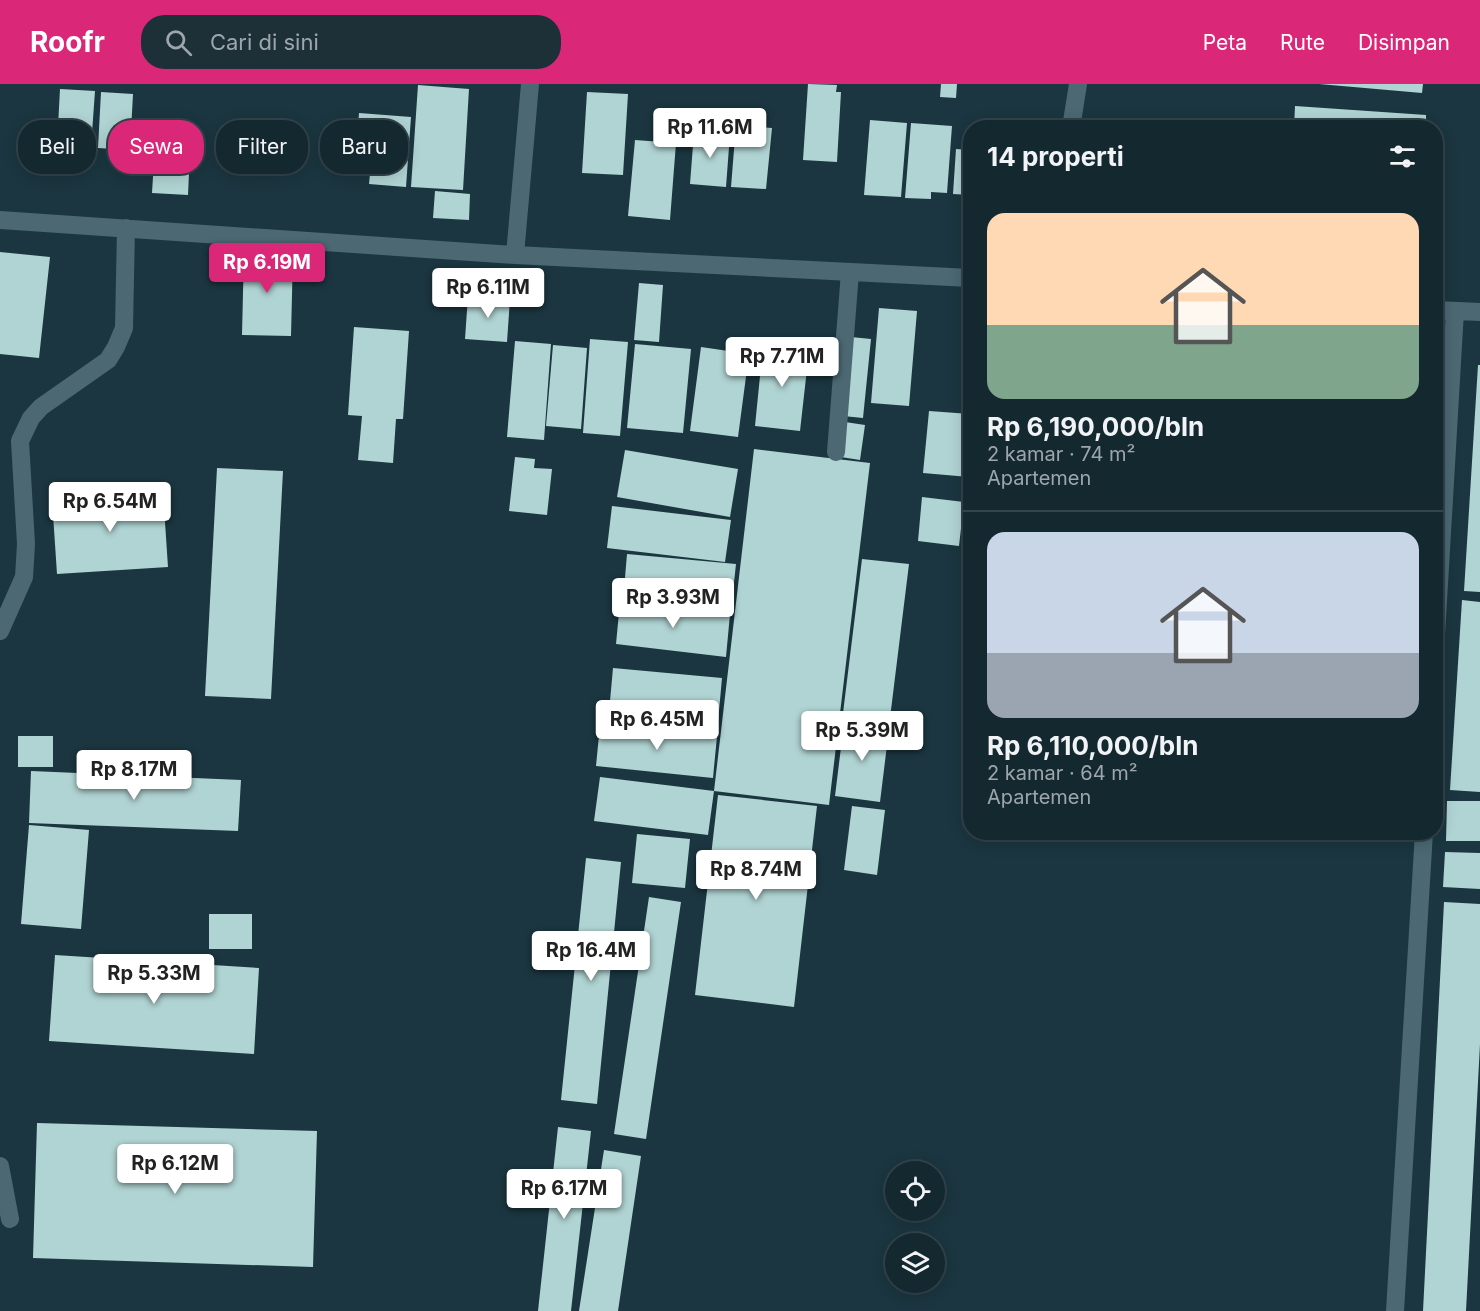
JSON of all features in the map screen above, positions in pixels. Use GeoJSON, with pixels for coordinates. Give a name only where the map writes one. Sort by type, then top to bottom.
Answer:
{"type":"FeatureCollection","features":[{"type":"Feature","properties":{"kind":"street"},"geometry":{"type":"LineString","coordinates":[[515,255],[530,84]]}},
{"type":"Feature","properties":{"kind":"street"},"geometry":{"type":"LineString","coordinates":[[1072,120],[1078,84]]}},
{"type":"Feature","properties":{"kind":"street"},"geometry":{"type":"LineString","coordinates":[[0,220],[515,255],[963,278]]}},
{"type":"Feature","properties":{"kind":"street"},"geometry":{"type":"LineString","coordinates":[[0,631],[24,577],[26,544],[20,441],[31,418],[41,407],[108,360],[116,347],[124,328],[126,228]]}},
{"type":"Feature","properties":{"kind":"street"},"geometry":{"type":"LineString","coordinates":[[836,452],[850,272]]}},
{"type":"Feature","properties":{"kind":"street"},"geometry":{"type":"LineString","coordinates":[[1443,310],[1480,312]]}},
{"type":"Feature","properties":{"kind":"street"},"geometry":{"type":"LineString","coordinates":[[1443,516],[1455,311]]}},
{"type":"Feature","properties":{"kind":"street"},"geometry":{"type":"LineString","coordinates":[[1395,1311],[1424,840]]}},
{"type":"Feature","properties":{"kind":"street"},"geometry":{"type":"LineString","coordinates":[[0,1166],[10,1219]]}},
{"type":"Feature","properties":{"kind":"building"},"geometry":{"type":"Polygon","coordinates":[[[808,84],[837,85],[836,92],[841,92],[837,162],[803,160],[808,84]]]}},
{"type":"Feature","properties":{"kind":"building"},"geometry":{"type":"Polygon","coordinates":[[[941,84],[957,84],[956,98],[940,97],[941,84]]]}},
{"type":"Feature","properties":{"kind":"building"},"geometry":{"type":"Polygon","coordinates":[[[1319,84],[1423,84],[1422,93],[1319,84]]]}},
{"type":"Feature","properties":{"kind":"building"},"geometry":{"type":"Polygon","coordinates":[[[418,85],[469,89],[463,190],[411,187],[418,85]]]}},
{"type":"Feature","properties":{"kind":"building"},"geometry":{"type":"Polygon","coordinates":[[[60,89],[95,91],[93,120],[58,120],[60,89]]]}},
{"type":"Feature","properties":{"kind":"building"},"geometry":{"type":"Polygon","coordinates":[[[101,92],[133,94],[132,120],[108,120],[108,149],[98,148],[101,92]]]}},
{"type":"Feature","properties":{"kind":"building"},"geometry":{"type":"Polygon","coordinates":[[[587,92],[628,94],[623,175],[582,173],[587,92]]]}},
{"type":"Feature","properties":{"kind":"building"},"geometry":{"type":"Polygon","coordinates":[[[1295,106],[1426,115],[1426,120],[1294,120],[1295,106]]]}},
{"type":"Feature","properties":{"kind":"building"},"geometry":{"type":"Polygon","coordinates":[[[359,113],[411,117],[408,159],[408,120],[358,120],[359,113]]]}},
{"type":"Feature","properties":{"kind":"building"},"geometry":{"type":"Polygon","coordinates":[[[870,120],[907,123],[901,197],[864,195],[870,120]]]}},
{"type":"Feature","properties":{"kind":"building"},"geometry":{"type":"Polygon","coordinates":[[[911,123],[952,126],[947,193],[931,192],[931,199],[905,198],[911,123]]]}},
{"type":"Feature","properties":{"kind":"building"},"geometry":{"type":"Polygon","coordinates":[[[736,125],[772,128],[766,189],[731,187],[736,125]]]}},
{"type":"Feature","properties":{"kind":"building"},"geometry":{"type":"Polygon","coordinates":[[[694,132],[730,134],[726,187],[690,184],[694,132]]]}},
{"type":"Feature","properties":{"kind":"building"},"geometry":{"type":"Polygon","coordinates":[[[635,140],[676,143],[670,220],[628,216],[635,140]]]}},
{"type":"Feature","properties":{"kind":"building"},"geometry":{"type":"Polygon","coordinates":[[[956,149],[963,150],[963,195],[953,194],[956,149]]]}},
{"type":"Feature","properties":{"kind":"building"},"geometry":{"type":"Polygon","coordinates":[[[153,174],[189,174],[188,195],[152,193],[153,174]]]}},
{"type":"Feature","properties":{"kind":"building"},"geometry":{"type":"Polygon","coordinates":[[[370,174],[407,174],[406,187],[369,184],[370,174]]]}},
{"type":"Feature","properties":{"kind":"building"},"geometry":{"type":"Polygon","coordinates":[[[435,191],[470,194],[469,220],[433,218],[435,191]]]}},
{"type":"Feature","properties":{"kind":"building"},"geometry":{"type":"Polygon","coordinates":[[[244,251],[293,253],[291,336],[242,335],[244,251]]]}},
{"type":"Feature","properties":{"kind":"building"},"geometry":{"type":"Polygon","coordinates":[[[0,252],[50,257],[39,358],[0,354],[0,252]]]}},
{"type":"Feature","properties":{"kind":"building"},"geometry":{"type":"Polygon","coordinates":[[[639,283],[663,285],[659,342],[634,340],[639,283]]]}},
{"type":"Feature","properties":{"kind":"building"},"geometry":{"type":"Polygon","coordinates":[[[468,296],[510,299],[507,342],[465,339],[468,296]]]}},
{"type":"Feature","properties":{"kind":"building"},"geometry":{"type":"Polygon","coordinates":[[[879,308],[917,311],[909,406],[871,403],[879,308]]]}},
{"type":"Feature","properties":{"kind":"building"},"geometry":{"type":"Polygon","coordinates":[[[354,327],[409,331],[403,419],[396,419],[393,463],[358,460],[362,416],[348,415],[354,327]]]}},
{"type":"Feature","properties":{"kind":"building"},"geometry":{"type":"Polygon","coordinates":[[[851,337],[871,339],[863,418],[843,416],[851,337]]]}},
{"type":"Feature","properties":{"kind":"building"},"geometry":{"type":"Polygon","coordinates":[[[590,339],[628,342],[620,436],[583,433],[590,339]]]}},
{"type":"Feature","properties":{"kind":"building"},"geometry":{"type":"Polygon","coordinates":[[[515,341],[551,344],[544,440],[507,437],[515,341]]]}},
{"type":"Feature","properties":{"kind":"building"},"geometry":{"type":"Polygon","coordinates":[[[635,344],[691,349],[683,433],[627,428],[635,344]]]}},
{"type":"Feature","properties":{"kind":"building"},"geometry":{"type":"Polygon","coordinates":[[[553,345],[587,348],[581,429],[546,426],[553,345]]]}},
{"type":"Feature","properties":{"kind":"building"},"geometry":{"type":"Polygon","coordinates":[[[763,346],[809,351],[800,431],[755,426],[763,346]]]}},
{"type":"Feature","properties":{"kind":"building"},"geometry":{"type":"Polygon","coordinates":[[[701,347],[749,354],[738,437],[690,431],[701,347]]]}},
{"type":"Feature","properties":{"kind":"building"},"geometry":{"type":"Polygon","coordinates":[[[1478,365],[1480,365],[1480,592],[1464,591],[1478,365]]]}},
{"type":"Feature","properties":{"kind":"building"},"geometry":{"type":"Polygon","coordinates":[[[929,411],[963,413],[963,476],[923,473],[929,411]]]}},
{"type":"Feature","properties":{"kind":"building"},"geometry":{"type":"Polygon","coordinates":[[[845,422],[865,425],[860,460],[841,457],[845,422]]]}},
{"type":"Feature","properties":{"kind":"building"},"geometry":{"type":"Polygon","coordinates":[[[754,449],[870,463],[829,805],[714,791],[754,449]]]}},
{"type":"Feature","properties":{"kind":"building"},"geometry":{"type":"Polygon","coordinates":[[[625,450],[738,469],[730,517],[617,497],[625,450]]]}},
{"type":"Feature","properties":{"kind":"building"},"geometry":{"type":"Polygon","coordinates":[[[515,457],[535,459],[534,468],[552,469],[547,515],[509,511],[515,457]]]}},
{"type":"Feature","properties":{"kind":"building"},"geometry":{"type":"Polygon","coordinates":[[[217,468],[283,471],[271,699],[205,696],[217,468]]]}},
{"type":"Feature","properties":{"kind":"building"},"geometry":{"type":"Polygon","coordinates":[[[163,492],[168,567],[57,574],[52,499],[163,492]]]}},
{"type":"Feature","properties":{"kind":"building"},"geometry":{"type":"Polygon","coordinates":[[[922,497],[963,502],[959,546],[918,541],[922,497]]]}},
{"type":"Feature","properties":{"kind":"building"},"geometry":{"type":"Polygon","coordinates":[[[612,506],[731,520],[725,562],[607,548],[612,506]]]}},
{"type":"Feature","properties":{"kind":"building"},"geometry":{"type":"Polygon","coordinates":[[[627,554],[736,564],[731,610],[623,601],[627,554]]]}},
{"type":"Feature","properties":{"kind":"building"},"geometry":{"type":"Polygon","coordinates":[[[862,559],[909,564],[890,718],[843,713],[862,559]]]}},
{"type":"Feature","properties":{"kind":"building"},"geometry":{"type":"Polygon","coordinates":[[[1462,600],[1480,602],[1480,792],[1450,790],[1462,600]]]}},
{"type":"Feature","properties":{"kind":"building"},"geometry":{"type":"Polygon","coordinates":[[[620,602],[730,614],[726,657],[616,644],[620,602]]]}},
{"type":"Feature","properties":{"kind":"building"},"geometry":{"type":"Polygon","coordinates":[[[613,668],[722,678],[718,722],[609,712],[613,668]]]}},
{"type":"Feature","properties":{"kind":"building"},"geometry":{"type":"Polygon","coordinates":[[[844,723],[889,729],[880,802],[835,796],[844,723]]]}},
{"type":"Feature","properties":{"kind":"building"},"geometry":{"type":"Polygon","coordinates":[[[600,725],[717,736],[713,778],[596,766],[600,725]]]}},
{"type":"Feature","properties":{"kind":"building"},"geometry":{"type":"Polygon","coordinates":[[[18,736],[53,736],[53,767],[18,767],[18,736]]]}},
{"type":"Feature","properties":{"kind":"building"},"geometry":{"type":"Polygon","coordinates":[[[31,771],[241,780],[238,831],[29,823],[31,771]]]}},
{"type":"Feature","properties":{"kind":"building"},"geometry":{"type":"Polygon","coordinates":[[[600,777],[714,791],[708,835],[594,821],[600,777]]]}},
{"type":"Feature","properties":{"kind":"building"},"geometry":{"type":"Polygon","coordinates":[[[718,795],[817,806],[794,1007],[695,995],[718,795]]]}},
{"type":"Feature","properties":{"kind":"building"},"geometry":{"type":"Polygon","coordinates":[[[1447,801],[1480,801],[1480,841],[1446,841],[1447,801]]]}},
{"type":"Feature","properties":{"kind":"building"},"geometry":{"type":"Polygon","coordinates":[[[852,806],[885,810],[877,875],[844,870],[852,806]]]}},
{"type":"Feature","properties":{"kind":"building"},"geometry":{"type":"Polygon","coordinates":[[[29,825],[89,830],[81,929],[21,924],[29,825]]]}},
{"type":"Feature","properties":{"kind":"building"},"geometry":{"type":"Polygon","coordinates":[[[637,834],[690,839],[685,888],[632,883],[637,834]]]}},
{"type":"Feature","properties":{"kind":"building"},"geometry":{"type":"Polygon","coordinates":[[[1445,852],[1480,853],[1480,889],[1443,887],[1445,852]]]}},
{"type":"Feature","properties":{"kind":"building"},"geometry":{"type":"Polygon","coordinates":[[[586,858],[621,862],[597,1104],[561,1100],[586,858]]]}},
{"type":"Feature","properties":{"kind":"building"},"geometry":{"type":"Polygon","coordinates":[[[649,897],[681,902],[646,1139],[614,1134],[649,897]]]}},
{"type":"Feature","properties":{"kind":"building"},"geometry":{"type":"Polygon","coordinates":[[[1444,902],[1480,904],[1480,1044],[1466,1311],[1423,1311],[1444,902]]]}},
{"type":"Feature","properties":{"kind":"building"},"geometry":{"type":"Polygon","coordinates":[[[209,914],[252,914],[252,949],[209,949],[209,914]]]}},
{"type":"Feature","properties":{"kind":"building"},"geometry":{"type":"Polygon","coordinates":[[[55,955],[259,968],[254,1054],[49,1041],[55,955]]]}},
{"type":"Feature","properties":{"kind":"building"},"geometry":{"type":"Polygon","coordinates":[[[37,1123],[317,1131],[313,1267],[33,1258],[37,1123]]]}},
{"type":"Feature","properties":{"kind":"building"},"geometry":{"type":"Polygon","coordinates":[[[558,1127],[591,1131],[571,1311],[538,1311],[558,1127]]]}},
{"type":"Feature","properties":{"kind":"building"},"geometry":{"type":"Polygon","coordinates":[[[604,1150],[641,1156],[618,1311],[579,1311],[604,1150]]]}}]}
